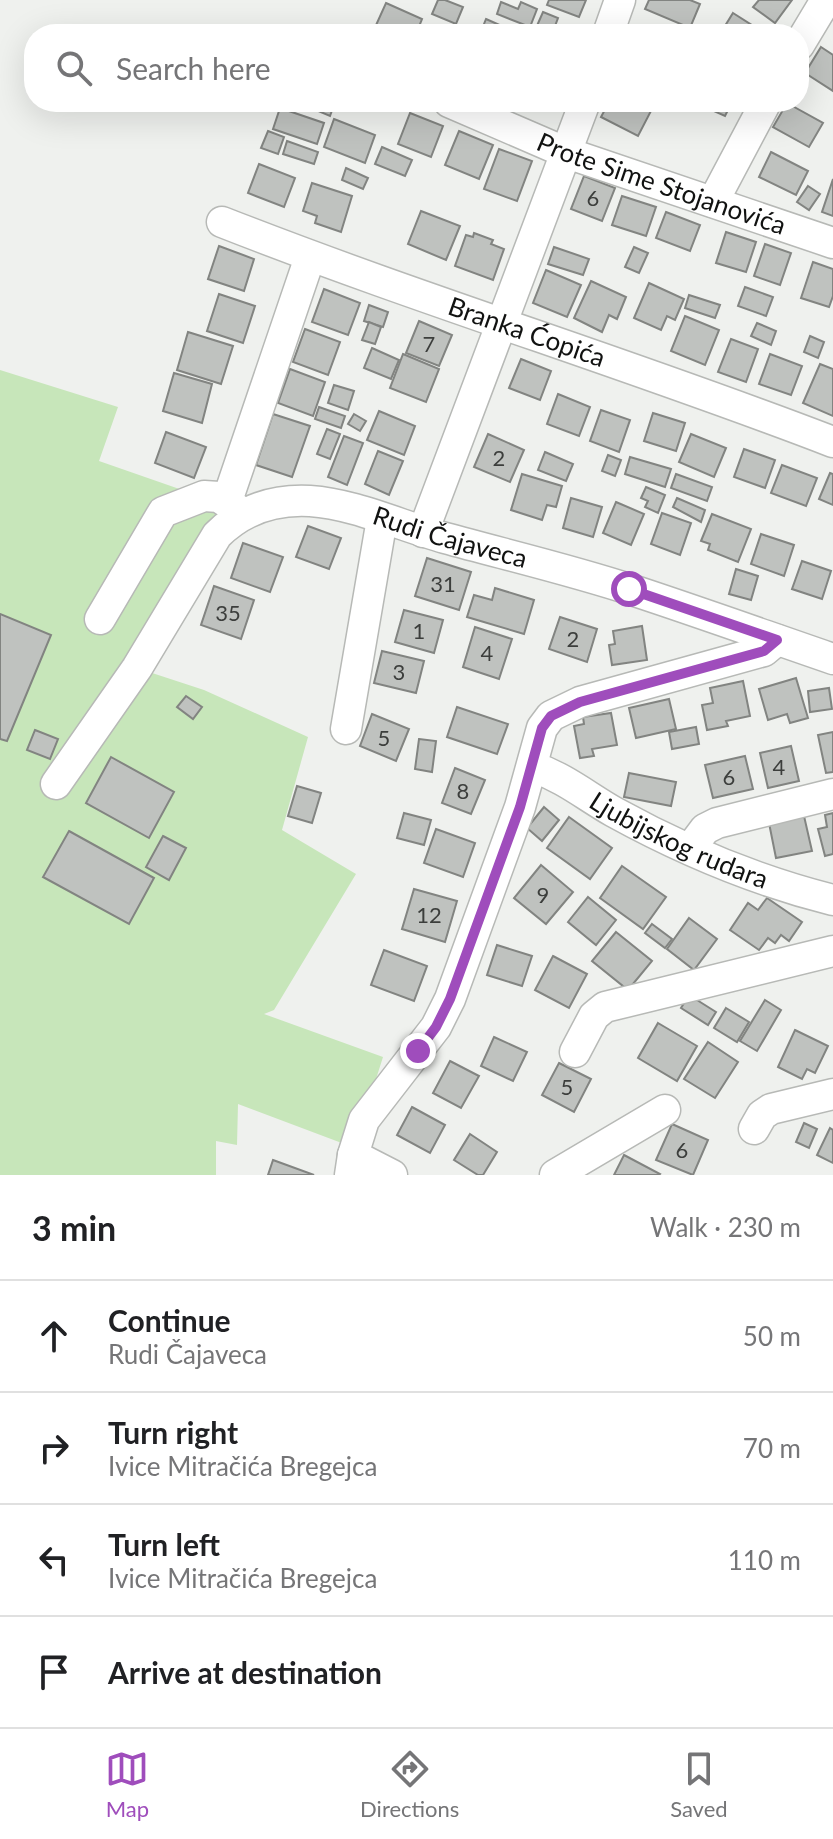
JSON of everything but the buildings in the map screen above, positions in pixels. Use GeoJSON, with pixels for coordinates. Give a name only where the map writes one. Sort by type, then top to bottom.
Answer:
{"type":"FeatureCollection","features":[{"type":"Feature","properties":{"kind":"street"},"geometry":{"type":"LineString","coordinates":[[612,24],[620,0]]}},
{"type":"Feature","properties":{"kind":"street"},"geometry":{"type":"LineString","coordinates":[[809,28],[826,0]]}},
{"type":"Feature","properties":{"kind":"street","name":"Prote Sime Stojanovića"},"geometry":{"type":"LineString","coordinates":[[472,112],[567,153],[833,243]]}},
{"type":"Feature","properties":{"kind":"street"},"geometry":{"type":"LineString","coordinates":[[423,532],[581,112]]}},
{"type":"Feature","properties":{"kind":"street"},"geometry":{"type":"LineString","coordinates":[[713,202],[761,112]]}},
{"type":"Feature","properties":{"kind":"street","name":"Branka Ćopića"},"geometry":{"type":"LineString","coordinates":[[222,222],[310,257],[502,322],[833,442]]}},
{"type":"Feature","properties":{"kind":"street"},"geometry":{"type":"LineString","coordinates":[[100,619],[163,512],[204,496],[219,497],[234,507],[310,257]]}},
{"type":"Feature","properties":{"kind":"street","name":"Rudi Čajaveca"},"geometry":{"type":"LineString","coordinates":[[56,784],[137,668],[234,507],[311,501],[350,509],[629,589],[833,659]]}},
{"type":"Feature","properties":{"kind":"street"},"geometry":{"type":"LineString","coordinates":[[346,729],[382,519]]}},
{"type":"Feature","properties":{"kind":"street"},"geometry":{"type":"LineString","coordinates":[[392,1175],[351,1165],[364,1120],[436,1027],[450,999],[490,894],[533,767],[542,728],[551,716],[563,709],[764,651],[777,640]]}},
{"type":"Feature","properties":{"kind":"street","name":"Ljubijskog rudara"},"geometry":{"type":"LineString","coordinates":[[533,767],[559,776],[613,812],[690,849],[784,888],[833,900]]}},
{"type":"Feature","properties":{"kind":"street"},"geometry":{"type":"LineString","coordinates":[[690,849],[705,829],[717,823],[833,794]]}},
{"type":"Feature","properties":{"kind":"street"},"geometry":{"type":"LineString","coordinates":[[575,1052],[594,1016],[605,1007],[833,951]]}},
{"type":"Feature","properties":{"kind":"street"},"geometry":{"type":"LineString","coordinates":[[754,1129],[762,1115],[771,1109],[833,1094]]}},
{"type":"Feature","properties":{"kind":"street"},"geometry":{"type":"LineString","coordinates":[[555,1175],[665,1110]]}},
{"type":"Feature","properties":{"kind":"green space"},"geometry":{"type":"Polygon","coordinates":[[[0,370],[118,407],[99,461],[188,492],[217,513],[146,671],[204,690],[308,737],[282,830],[356,874],[274,1010],[264,1014],[383,1057],[376,1079],[355,1109],[355,1148],[238,1104],[237,1145],[216,1141],[216,1175],[0,1175],[0,370]]]}},
{"type":"Feature","properties":{"kind":"route"},"geometry":{"type":"LineString","coordinates":[[418,1051],[436,1027],[450,999],[520,807],[542,728],[551,716],[580,702],[764,651],[777,640],[629,589]]}}]}
